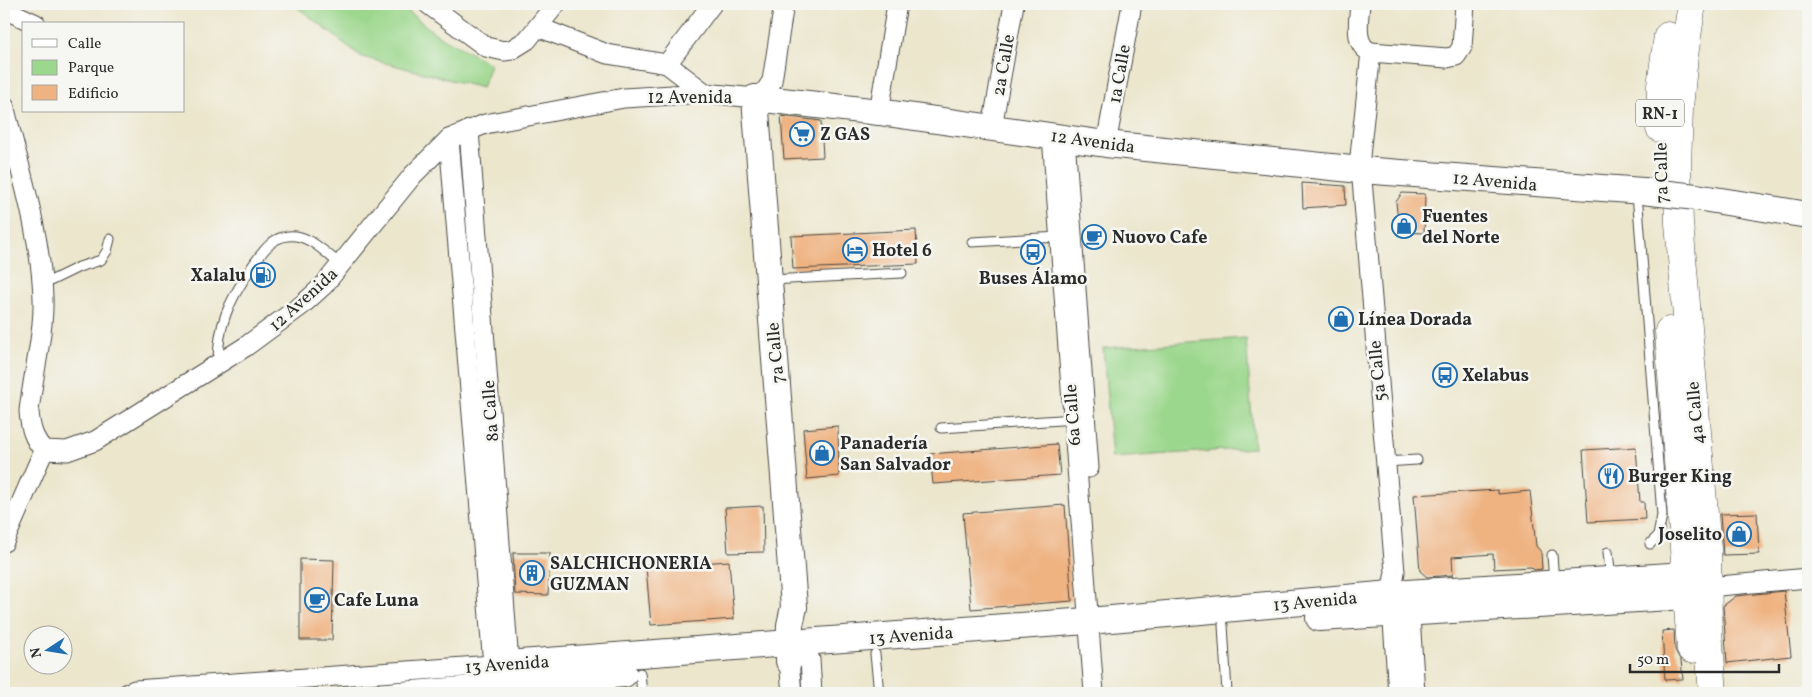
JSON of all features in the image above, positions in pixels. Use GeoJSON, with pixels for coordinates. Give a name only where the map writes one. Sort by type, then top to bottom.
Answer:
{"type":"FeatureCollection","features":[{"type":"Feature","properties":{"kind":"main road","name":"7a Calle"},"geometry":{"type":"LineString","coordinates":[[1671,224],[1660,161],[1661,86],[1666,43],[1674,4]]}},
{"type":"Feature","properties":{"kind":"main road","name":"7a Calle"},"geometry":{"type":"LineString","coordinates":[[1671,224],[1684,55],[1692,4]]}},
{"type":"Feature","properties":{"kind":"main road","name":"12 Avenida"},"geometry":{"type":"LineString","coordinates":[[756,98],[879,112],[1106,144],[1361,170],[1640,190],[1808,215]]}},
{"type":"Feature","properties":{"kind":"main road","name":"7a Calle"},"geometry":{"type":"LineString","coordinates":[[756,98],[794,607],[804,625],[799,652]]}},
{"type":"Feature","properties":{"kind":"main road","name":"4a Calle"},"geometry":{"type":"LineString","coordinates":[[1671,224],[1694,586],[1695,693]]}},
{"type":"Feature","properties":{"kind":"main road","name":"13 Avenida"},"geometry":{"type":"LineString","coordinates":[[502,681],[641,683],[799,652],[875,654],[1399,597],[1554,583],[1611,581],[1694,586]]}},
{"type":"Feature","properties":{"kind":"main road","name":"4a Calle"},"geometry":{"type":"LineString","coordinates":[[1694,586],[1713,693]]}},
{"type":"Feature","properties":{"kind":"main road","name":"13 Avenida"},"geometry":{"type":"LineString","coordinates":[[502,681],[799,652],[1095,629],[1223,625],[1399,597],[1694,586]]}},
{"type":"Feature","properties":{"kind":"street"},"geometry":{"type":"LineString","coordinates":[[428,4],[486,47],[504,51],[511,50],[527,40],[556,4]]}},
{"type":"Feature","properties":{"kind":"street"},"geometry":{"type":"LineString","coordinates":[[667,64],[712,4]]}},
{"type":"Feature","properties":{"kind":"street"},"geometry":{"type":"LineString","coordinates":[[756,98],[766,90],[772,81],[784,4]]}},
{"type":"Feature","properties":{"kind":"street"},"geometry":{"type":"LineString","coordinates":[[879,112],[897,4]]}},
{"type":"Feature","properties":{"kind":"street","name":"2a Calle"},"geometry":{"type":"LineString","coordinates":[[992,127],[1014,4]]}},
{"type":"Feature","properties":{"kind":"street","name":"1a Calle"},"geometry":{"type":"LineString","coordinates":[[1106,144],[1132,4]]}},
{"type":"Feature","properties":{"kind":"street"},"geometry":{"type":"LineString","coordinates":[[1360,4],[1359,35],[1365,48],[1371,52],[1446,58],[1456,56],[1462,46],[1465,4]]}},
{"type":"Feature","properties":{"kind":"street"},"geometry":{"type":"LineString","coordinates":[[4,10],[31,22]]}},
{"type":"Feature","properties":{"kind":"street"},"geometry":{"type":"LineString","coordinates":[[538,27],[607,54],[667,64],[705,93]]}},
{"type":"Feature","properties":{"kind":"street","name":"5a Calle"},"geometry":{"type":"LineString","coordinates":[[1371,52],[1360,145],[1361,170],[1384,462],[1399,597],[1415,693]]}},
{"type":"Feature","properties":{"kind":"street","name":"12 Avenida"},"geometry":{"type":"LineString","coordinates":[[44,450],[67,451],[94,441],[271,330],[324,285],[413,175],[450,139],[469,130],[551,110],[624,98],[705,93],[756,98]]}},
{"type":"Feature","properties":{"kind":"street"},"geometry":{"type":"LineString","coordinates":[[4,105],[25,191],[41,270],[39,336],[29,411],[34,438],[44,450],[4,542]]}},
{"type":"Feature","properties":{"kind":"street","name":"8a Calle"},"geometry":{"type":"LineString","coordinates":[[469,130],[502,681]]}},
{"type":"Feature","properties":{"kind":"street","name":"6a Calle"},"geometry":{"type":"LineString","coordinates":[[1058,137],[1059,237],[1071,312]]}},
{"type":"Feature","properties":{"kind":"street","name":"6a Calle"},"geometry":{"type":"LineString","coordinates":[[1058,137],[1095,629],[1105,693]]}},
{"type":"Feature","properties":{"kind":"street","name":"8a Calle"},"geometry":{"type":"LineString","coordinates":[[450,139],[502,681]]}},
{"type":"Feature","properties":{"kind":"street","name":"13 Avenida"},"geometry":{"type":"LineString","coordinates":[[1694,586],[1808,578]]}},
{"type":"Feature","properties":{"kind":"street","name":"5a Calle"},"geometry":{"type":"LineString","coordinates":[[1398,693],[1399,597]]}},
{"type":"Feature","properties":{"kind":"street","name":"6a Calle"},"geometry":{"type":"LineString","coordinates":[[1094,693],[1095,629]]}},
{"type":"Feature","properties":{"kind":"street","name":"7a Calle"},"geometry":{"type":"LineString","coordinates":[[792,693],[799,652]]}},
{"type":"Feature","properties":{"kind":"street","name":"7a Calle"},"geometry":{"type":"LineString","coordinates":[[799,652],[812,693]]}},
{"type":"Feature","properties":{"kind":"street","name":"13 Avenida"},"geometry":{"type":"LineString","coordinates":[[132,692],[215,688],[502,681]]}},
{"type":"Feature","properties":{"kind":"street","name":"13 Avenida"},"geometry":{"type":"LineString","coordinates":[[381,693],[502,681]]}},
{"type":"Feature","properties":{"kind":"lane"},"geometry":{"type":"LineString","coordinates":[[1640,190],[1662,515],[1658,536],[1650,544]]}},
{"type":"Feature","properties":{"kind":"lane"},"geometry":{"type":"LineString","coordinates":[[218,363],[221,330],[233,297],[266,248],[275,240],[285,236],[298,236],[310,242],[341,265]]}},
{"type":"Feature","properties":{"kind":"lane"},"geometry":{"type":"LineString","coordinates":[[972,242],[1059,237]]}},
{"type":"Feature","properties":{"kind":"lane"},"geometry":{"type":"LineString","coordinates":[[42,286],[80,267],[101,260],[107,251],[110,240]]}},
{"type":"Feature","properties":{"kind":"lane"},"geometry":{"type":"LineString","coordinates":[[769,280],[902,273]]}},
{"type":"Feature","properties":{"kind":"lane"},"geometry":{"type":"LineString","coordinates":[[941,428],[1079,419]]}},
{"type":"Feature","properties":{"kind":"lane"},"geometry":{"type":"LineString","coordinates":[[1384,462],[1417,460]]}},
{"type":"Feature","properties":{"kind":"lane"},"geometry":{"type":"LineString","coordinates":[[1608,552],[1611,581]]}},
{"type":"Feature","properties":{"kind":"lane"},"geometry":{"type":"LineString","coordinates":[[1552,555],[1554,583]]}},
{"type":"Feature","properties":{"kind":"lane"},"geometry":{"type":"LineString","coordinates":[[1223,625],[1227,693]]}},
{"type":"Feature","properties":{"kind":"lane"},"geometry":{"type":"LineString","coordinates":[[875,654],[879,693]]}},
{"type":"Feature","properties":{"kind":"green space"},"geometry":{"type":"Polygon","coordinates":[[[293,4],[399,4],[436,34],[490,64],[482,88],[362,57],[293,4]]]}},
{"type":"Feature","properties":{"kind":"green space"},"geometry":{"type":"Polygon","coordinates":[[[1246,338],[1254,448],[1112,458],[1103,348],[1246,338]]]}},
{"type":"Feature","properties":{"kind":"building","name":"Z GAS"},"geometry":{"type":"Polygon","coordinates":[[[781,116],[821,121],[823,157],[784,159],[781,116]]]}},
{"type":"Feature","properties":{"kind":"building"},"geometry":{"type":"Polygon","coordinates":[[[1302,183],[1345,186],[1346,205],[1303,208],[1302,183]]]}},
{"type":"Feature","properties":{"kind":"building"},"geometry":{"type":"Polygon","coordinates":[[[1402,193],[1425,194],[1424,233],[1399,232],[1396,202],[1402,193]]]}},
{"type":"Feature","properties":{"kind":"building","name":"Hotel 6"},"geometry":{"type":"Polygon","coordinates":[[[916,230],[918,264],[793,269],[791,236],[916,230]]]}},
{"type":"Feature","properties":{"kind":"building","name":"Panadería San Salvador"},"geometry":{"type":"Polygon","coordinates":[[[838,426],[839,476],[807,479],[803,429],[838,426]]]}},
{"type":"Feature","properties":{"kind":"building"},"geometry":{"type":"Polygon","coordinates":[[[1057,444],[1060,475],[933,484],[930,454],[1057,444]]]}},
{"type":"Feature","properties":{"kind":"building","name":"Burger King"},"geometry":{"type":"Polygon","coordinates":[[[1636,447],[1640,502],[1644,502],[1645,519],[1588,522],[1583,450],[1636,447]]]}},
{"type":"Feature","properties":{"kind":"building"},"geometry":{"type":"Polygon","coordinates":[[[1498,490],[1498,494],[1530,491],[1536,546],[1541,552],[1542,569],[1534,570],[1531,567],[1494,569],[1493,554],[1452,557],[1453,575],[1427,577],[1420,571],[1414,495],[1498,490]]]}},
{"type":"Feature","properties":{"kind":"building"},"geometry":{"type":"Polygon","coordinates":[[[1065,505],[1072,601],[971,609],[963,513],[1065,505]]]}},
{"type":"Feature","properties":{"kind":"building"},"geometry":{"type":"Polygon","coordinates":[[[763,506],[764,552],[728,553],[725,508],[763,506]]]}},
{"type":"Feature","properties":{"kind":"building","name":"Joselito"},"geometry":{"type":"Polygon","coordinates":[[[1757,513],[1759,554],[1723,555],[1720,514],[1757,513]]]}},
{"type":"Feature","properties":{"kind":"building","name":"SALCHICHONERIA GUZMAN"},"geometry":{"type":"Polygon","coordinates":[[[513,553],[550,553],[548,595],[515,594],[513,553]]]}},
{"type":"Feature","properties":{"kind":"building","name":"Cafe Luna"},"geometry":{"type":"Polygon","coordinates":[[[300,559],[334,560],[332,640],[300,640],[300,559]]]}},
{"type":"Feature","properties":{"kind":"building"},"geometry":{"type":"Polygon","coordinates":[[[729,561],[734,619],[651,625],[646,567],[729,561]]]}},
{"type":"Feature","properties":{"kind":"building"},"geometry":{"type":"Polygon","coordinates":[[[1784,591],[1791,656],[1727,663],[1723,606],[1736,596],[1784,591]]]}},
{"type":"Feature","properties":{"kind":"building"},"geometry":{"type":"Polygon","coordinates":[[[1674,630],[1675,650],[1681,661],[1683,679],[1665,680],[1662,631],[1674,630]]]}},
{"type":"Feature","properties":{"kind":"place","name":"Z GAS"},"geometry":{"type":"Point","coordinates":[802,134]}},
{"type":"Feature","properties":{"kind":"place","name":"Fuentes del Norte"},"geometry":{"type":"Point","coordinates":[1404,226]}},
{"type":"Feature","properties":{"kind":"place","name":"Nuovo Cafe"},"geometry":{"type":"Point","coordinates":[1094,237]}},
{"type":"Feature","properties":{"kind":"place","name":"Hotel 6"},"geometry":{"type":"Point","coordinates":[855,250]}},
{"type":"Feature","properties":{"kind":"place","name":"Buses Álamo"},"geometry":{"type":"Point","coordinates":[1033,252]}},
{"type":"Feature","properties":{"kind":"place","name":"Xalalu"},"geometry":{"type":"Point","coordinates":[263,275]}},
{"type":"Feature","properties":{"kind":"place","name":"Línea Dorada"},"geometry":{"type":"Point","coordinates":[1341,319]}},
{"type":"Feature","properties":{"kind":"place","name":"Xelabus"},"geometry":{"type":"Point","coordinates":[1445,375]}},
{"type":"Feature","properties":{"kind":"place","name":"Panadería San Salvador"},"geometry":{"type":"Point","coordinates":[822,453]}},
{"type":"Feature","properties":{"kind":"place","name":"Burger King"},"geometry":{"type":"Point","coordinates":[1611,476]}},
{"type":"Feature","properties":{"kind":"place","name":"Joselito"},"geometry":{"type":"Point","coordinates":[1739,534]}},
{"type":"Feature","properties":{"kind":"place","name":"SALCHICHONERIA GUZMAN"},"geometry":{"type":"Point","coordinates":[532,573]}},
{"type":"Feature","properties":{"kind":"place","name":"Cafe Luna"},"geometry":{"type":"Point","coordinates":[317,600]}}]}
